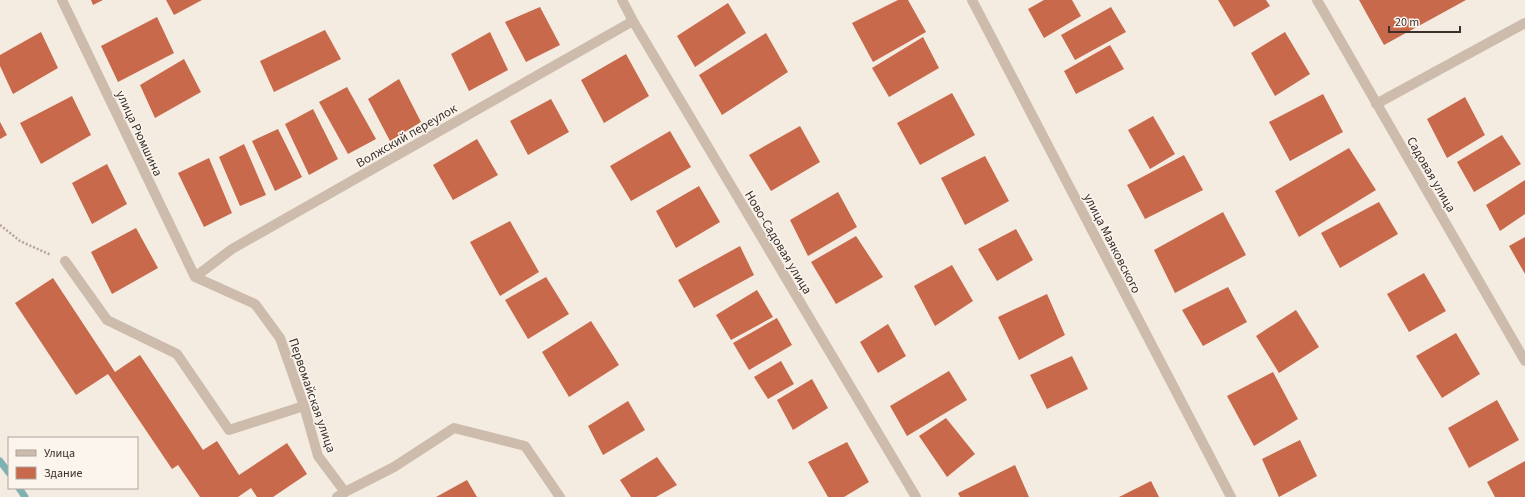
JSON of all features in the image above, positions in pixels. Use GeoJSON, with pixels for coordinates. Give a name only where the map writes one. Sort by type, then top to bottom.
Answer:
{"type":"FeatureCollection","features":[{"type":"Feature","properties":{"kind":"street","name":"улица Рюмшина"},"geometry":{"type":"LineString","coordinates":[[62,0],[195,277]]}},
{"type":"Feature","properties":{"kind":"street","name":"Ново-Садовая улица"},"geometry":{"type":"LineString","coordinates":[[622,0],[633,21],[916,497]]}},
{"type":"Feature","properties":{"kind":"street","name":"улица Маяковского"},"geometry":{"type":"LineString","coordinates":[[972,0],[1231,497]]}},
{"type":"Feature","properties":{"kind":"street","name":"Садовая улица"},"geometry":{"type":"LineString","coordinates":[[1317,0],[1525,361]]}},
{"type":"Feature","properties":{"kind":"street","name":"Волжский переулок"},"geometry":{"type":"LineString","coordinates":[[195,277],[232,249],[633,21]]}},
{"type":"Feature","properties":{"kind":"street"},"geometry":{"type":"LineString","coordinates":[[1376,104],[1525,23]]}},
{"type":"Feature","properties":{"kind":"street"},"geometry":{"type":"LineString","coordinates":[[65,261],[107,320],[177,354],[229,430],[304,406]]}},
{"type":"Feature","properties":{"kind":"street","name":"Первомайская улица"},"geometry":{"type":"LineString","coordinates":[[195,277],[255,304],[280,338],[304,406],[318,456],[341,494],[394,467],[454,428],[525,446],[560,497]]}},
{"type":"Feature","properties":{"kind":"path"},"geometry":{"type":"LineString","coordinates":[[0,225],[20,241],[65,261]]}},
{"type":"Feature","properties":{"kind":"building"},"geometry":{"type":"Polygon","coordinates":[[[91,0],[103,0],[93,5],[91,0]]]}},
{"type":"Feature","properties":{"kind":"building"},"geometry":{"type":"Polygon","coordinates":[[[166,0],[202,0],[174,15],[166,0]]]}},
{"type":"Feature","properties":{"kind":"building"},"geometry":{"type":"Polygon","coordinates":[[[898,0],[908,0],[926,32],[873,62],[852,23],[898,0]]]}},
{"type":"Feature","properties":{"kind":"building"},"geometry":{"type":"Polygon","coordinates":[[[1044,0],[1072,0],[1081,16],[1044,38],[1028,9],[1044,0]]]}},
{"type":"Feature","properties":{"kind":"building"},"geometry":{"type":"Polygon","coordinates":[[[1218,0],[1266,0],[1270,6],[1234,27],[1218,0]]]}},
{"type":"Feature","properties":{"kind":"building"},"geometry":{"type":"Polygon","coordinates":[[[1359,0],[1466,0],[1384,45],[1359,0]]]}},
{"type":"Feature","properties":{"kind":"building"},"geometry":{"type":"Polygon","coordinates":[[[728,3],[746,33],[695,67],[677,36],[728,3]]]}},
{"type":"Feature","properties":{"kind":"building"},"geometry":{"type":"Polygon","coordinates":[[[540,7],[560,45],[526,62],[505,22],[540,7]]]}},
{"type":"Feature","properties":{"kind":"building"},"geometry":{"type":"Polygon","coordinates":[[[1111,7],[1126,32],[1075,60],[1061,35],[1111,7]]]}},
{"type":"Feature","properties":{"kind":"building"},"geometry":{"type":"Polygon","coordinates":[[[157,17],[174,53],[118,82],[101,46],[157,17]]]}},
{"type":"Feature","properties":{"kind":"building"},"geometry":{"type":"Polygon","coordinates":[[[325,30],[341,59],[274,92],[260,61],[325,30]]]}},
{"type":"Feature","properties":{"kind":"building"},"geometry":{"type":"Polygon","coordinates":[[[41,32],[58,68],[13,94],[0,66],[0,55],[41,32]]]}},
{"type":"Feature","properties":{"kind":"building"},"geometry":{"type":"Polygon","coordinates":[[[490,32],[508,70],[469,91],[451,54],[490,32]]]}},
{"type":"Feature","properties":{"kind":"building"},"geometry":{"type":"Polygon","coordinates":[[[1285,32],[1310,74],[1275,96],[1251,53],[1285,32]]]}},
{"type":"Feature","properties":{"kind":"building"},"geometry":{"type":"Polygon","coordinates":[[[766,33],[788,72],[722,115],[699,75],[766,33]]]}},
{"type":"Feature","properties":{"kind":"building"},"geometry":{"type":"Polygon","coordinates":[[[923,37],[939,68],[889,97],[872,68],[923,37]]]}},
{"type":"Feature","properties":{"kind":"building"},"geometry":{"type":"Polygon","coordinates":[[[1110,45],[1124,69],[1076,94],[1064,71],[1110,45]]]}},
{"type":"Feature","properties":{"kind":"building"},"geometry":{"type":"Polygon","coordinates":[[[626,54],[649,96],[604,123],[581,80],[626,54]]]}},
{"type":"Feature","properties":{"kind":"building"},"geometry":{"type":"Polygon","coordinates":[[[184,59],[201,92],[155,118],[140,85],[184,59]]]}},
{"type":"Feature","properties":{"kind":"building"},"geometry":{"type":"Polygon","coordinates":[[[399,79],[421,122],[390,141],[368,99],[399,79]]]}},
{"type":"Feature","properties":{"kind":"building"},"geometry":{"type":"Polygon","coordinates":[[[347,87],[376,139],[348,154],[319,102],[347,87]]]}},
{"type":"Feature","properties":{"kind":"building"},"geometry":{"type":"Polygon","coordinates":[[[952,93],[975,135],[920,165],[897,123],[952,93]]]}},
{"type":"Feature","properties":{"kind":"building"},"geometry":{"type":"Polygon","coordinates":[[[1323,94],[1343,132],[1290,161],[1269,122],[1323,94]]]}},
{"type":"Feature","properties":{"kind":"building"},"geometry":{"type":"Polygon","coordinates":[[[72,96],[91,135],[41,164],[20,123],[72,96]]]}},
{"type":"Feature","properties":{"kind":"building"},"geometry":{"type":"Polygon","coordinates":[[[1465,97],[1485,135],[1447,158],[1427,119],[1465,97]]]}},
{"type":"Feature","properties":{"kind":"building"},"geometry":{"type":"Polygon","coordinates":[[[551,99],[569,132],[528,155],[510,121],[551,99]]]}},
{"type":"Feature","properties":{"kind":"building"},"geometry":{"type":"Polygon","coordinates":[[[313,109],[338,159],[309,175],[285,124],[313,109]]]}},
{"type":"Feature","properties":{"kind":"building"},"geometry":{"type":"Polygon","coordinates":[[[1153,116],[1175,154],[1150,169],[1128,130],[1153,116]]]}},
{"type":"Feature","properties":{"kind":"building"},"geometry":{"type":"Polygon","coordinates":[[[0,122],[7,135],[0,139],[0,122]]]}},
{"type":"Feature","properties":{"kind":"building"},"geometry":{"type":"Polygon","coordinates":[[[800,126],[820,162],[771,191],[749,155],[800,126]]]}},
{"type":"Feature","properties":{"kind":"building"},"geometry":{"type":"Polygon","coordinates":[[[278,129],[302,177],[275,191],[252,141],[278,129]]]}},
{"type":"Feature","properties":{"kind":"building"},"geometry":{"type":"Polygon","coordinates":[[[670,131],[691,167],[631,201],[610,166],[670,131]]]}},
{"type":"Feature","properties":{"kind":"building"},"geometry":{"type":"Polygon","coordinates":[[[1502,135],[1521,164],[1474,192],[1457,162],[1502,135]]]}},
{"type":"Feature","properties":{"kind":"building"},"geometry":{"type":"Polygon","coordinates":[[[477,139],[498,175],[453,200],[433,165],[477,139]]]}},
{"type":"Feature","properties":{"kind":"building"},"geometry":{"type":"Polygon","coordinates":[[[244,144],[266,195],[240,206],[219,157],[244,144]]]}},
{"type":"Feature","properties":{"kind":"building"},"geometry":{"type":"Polygon","coordinates":[[[1349,148],[1376,190],[1299,237],[1275,191],[1349,148]]]}},
{"type":"Feature","properties":{"kind":"building"},"geometry":{"type":"Polygon","coordinates":[[[1184,155],[1203,190],[1145,219],[1127,185],[1184,155]]]}},
{"type":"Feature","properties":{"kind":"building"},"geometry":{"type":"Polygon","coordinates":[[[985,156],[1009,201],[965,225],[941,178],[985,156]]]}},
{"type":"Feature","properties":{"kind":"building"},"geometry":{"type":"Polygon","coordinates":[[[209,158],[232,213],[204,227],[178,173],[209,158]]]}},
{"type":"Feature","properties":{"kind":"building"},"geometry":{"type":"Polygon","coordinates":[[[107,164],[127,204],[92,224],[72,183],[107,164]]]}},
{"type":"Feature","properties":{"kind":"building"},"geometry":{"type":"Polygon","coordinates":[[[1525,180],[1525,214],[1500,231],[1486,205],[1525,180]]]}},
{"type":"Feature","properties":{"kind":"building"},"geometry":{"type":"Polygon","coordinates":[[[699,186],[720,222],[676,248],[656,211],[699,186]]]}},
{"type":"Feature","properties":{"kind":"building"},"geometry":{"type":"Polygon","coordinates":[[[838,192],[857,227],[808,256],[790,220],[838,192]]]}},
{"type":"Feature","properties":{"kind":"building"},"geometry":{"type":"Polygon","coordinates":[[[1379,202],[1398,234],[1340,268],[1321,233],[1379,202]]]}},
{"type":"Feature","properties":{"kind":"building"},"geometry":{"type":"Polygon","coordinates":[[[1223,212],[1246,255],[1175,293],[1154,250],[1223,212]]]}},
{"type":"Feature","properties":{"kind":"building"},"geometry":{"type":"Polygon","coordinates":[[[510,221],[539,272],[500,296],[470,242],[510,221]]]}},
{"type":"Feature","properties":{"kind":"building"},"geometry":{"type":"Polygon","coordinates":[[[136,228],[158,268],[112,294],[91,252],[136,228]]]}},
{"type":"Feature","properties":{"kind":"building"},"geometry":{"type":"Polygon","coordinates":[[[1016,229],[1033,260],[997,281],[978,249],[1016,229]]]}},
{"type":"Feature","properties":{"kind":"building"},"geometry":{"type":"Polygon","coordinates":[[[856,236],[883,277],[836,304],[811,262],[856,236]]]}},
{"type":"Feature","properties":{"kind":"building"},"geometry":{"type":"Polygon","coordinates":[[[1525,237],[1525,274],[1509,246],[1525,237]]]}},
{"type":"Feature","properties":{"kind":"building"},"geometry":{"type":"Polygon","coordinates":[[[740,246],[754,275],[694,308],[678,280],[740,246]]]}},
{"type":"Feature","properties":{"kind":"building"},"geometry":{"type":"Polygon","coordinates":[[[952,265],[973,301],[935,326],[914,286],[952,265]]]}},
{"type":"Feature","properties":{"kind":"building"},"geometry":{"type":"Polygon","coordinates":[[[1424,273],[1446,311],[1409,332],[1387,294],[1424,273]]]}},
{"type":"Feature","properties":{"kind":"building"},"geometry":{"type":"Polygon","coordinates":[[[546,277],[569,314],[528,339],[505,300],[546,277]]]}},
{"type":"Feature","properties":{"kind":"building"},"geometry":{"type":"Polygon","coordinates":[[[53,278],[115,372],[140,355],[203,450],[217,441],[239,475],[287,443],[307,474],[273,497],[257,497],[251,488],[238,497],[200,497],[178,465],[172,469],[108,374],[76,395],[15,303],[53,278]]]}},
{"type":"Feature","properties":{"kind":"building"},"geometry":{"type":"Polygon","coordinates":[[[1228,287],[1247,322],[1203,346],[1182,310],[1228,287]]]}},
{"type":"Feature","properties":{"kind":"building"},"geometry":{"type":"Polygon","coordinates":[[[757,290],[773,317],[731,340],[716,315],[757,290]]]}},
{"type":"Feature","properties":{"kind":"building"},"geometry":{"type":"Polygon","coordinates":[[[1047,294],[1065,335],[1019,360],[998,317],[1047,294]]]}},
{"type":"Feature","properties":{"kind":"building"},"geometry":{"type":"Polygon","coordinates":[[[1296,310],[1319,347],[1279,373],[1256,336],[1296,310]]]}},
{"type":"Feature","properties":{"kind":"building"},"geometry":{"type":"Polygon","coordinates":[[[777,318],[792,345],[749,370],[733,343],[777,318]]]}},
{"type":"Feature","properties":{"kind":"building"},"geometry":{"type":"Polygon","coordinates":[[[591,321],[619,365],[569,397],[542,352],[591,321]]]}},
{"type":"Feature","properties":{"kind":"building"},"geometry":{"type":"Polygon","coordinates":[[[888,324],[906,356],[878,373],[860,342],[888,324]]]}},
{"type":"Feature","properties":{"kind":"building"},"geometry":{"type":"Polygon","coordinates":[[[1456,333],[1480,374],[1442,398],[1416,356],[1456,333]]]}},
{"type":"Feature","properties":{"kind":"building"},"geometry":{"type":"Polygon","coordinates":[[[1072,356],[1088,389],[1047,409],[1030,375],[1072,356]]]}},
{"type":"Feature","properties":{"kind":"building"},"geometry":{"type":"Polygon","coordinates":[[[781,361],[794,384],[768,399],[754,377],[781,361]]]}},
{"type":"Feature","properties":{"kind":"building"},"geometry":{"type":"Polygon","coordinates":[[[949,371],[967,400],[907,436],[890,406],[949,371]]]}},
{"type":"Feature","properties":{"kind":"building"},"geometry":{"type":"Polygon","coordinates":[[[1273,372],[1298,419],[1254,446],[1227,396],[1273,372]]]}},
{"type":"Feature","properties":{"kind":"building"},"geometry":{"type":"Polygon","coordinates":[[[812,379],[828,408],[793,430],[777,400],[812,379]]]}},
{"type":"Feature","properties":{"kind":"building"},"geometry":{"type":"Polygon","coordinates":[[[1497,400],[1519,440],[1469,468],[1448,428],[1497,400]]]}},
{"type":"Feature","properties":{"kind":"building"},"geometry":{"type":"Polygon","coordinates":[[[628,401],[645,430],[603,455],[588,426],[628,401]]]}},
{"type":"Feature","properties":{"kind":"building"},"geometry":{"type":"Polygon","coordinates":[[[946,418],[975,454],[947,477],[919,436],[946,418]]]}},
{"type":"Feature","properties":{"kind":"building"},"geometry":{"type":"Polygon","coordinates":[[[1300,440],[1317,476],[1279,497],[1262,459],[1300,440]]]}},
{"type":"Feature","properties":{"kind":"building"},"geometry":{"type":"Polygon","coordinates":[[[847,442],[869,482],[844,497],[828,497],[808,462],[847,442]]]}},
{"type":"Feature","properties":{"kind":"building"},"geometry":{"type":"Polygon","coordinates":[[[657,457],[677,485],[656,497],[631,497],[620,480],[657,457]]]}},
{"type":"Feature","properties":{"kind":"building"},"geometry":{"type":"Polygon","coordinates":[[[1525,461],[1525,497],[1495,497],[1487,482],[1525,461]]]}},
{"type":"Feature","properties":{"kind":"building"},"geometry":{"type":"Polygon","coordinates":[[[1015,465],[1029,497],[960,497],[958,493],[1015,465]]]}},
{"type":"Feature","properties":{"kind":"building"},"geometry":{"type":"Polygon","coordinates":[[[467,480],[477,497],[436,497],[467,480]]]}},
{"type":"Feature","properties":{"kind":"building"},"geometry":{"type":"Polygon","coordinates":[[[1151,481],[1159,497],[1119,497],[1151,481]]]}},
{"type":"Feature","properties":{"kind":"waterway"},"geometry":{"type":"LineString","coordinates":[[0,461],[8,472]]}},
{"type":"Feature","properties":{"kind":"waterway"},"geometry":{"type":"LineString","coordinates":[[20,489],[25,497]]}}]}
